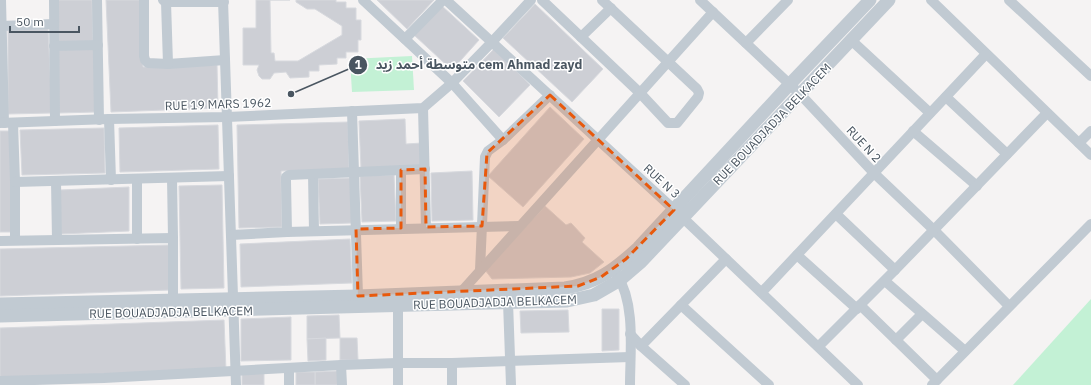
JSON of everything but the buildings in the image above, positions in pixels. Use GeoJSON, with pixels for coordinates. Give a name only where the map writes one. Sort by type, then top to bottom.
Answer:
{"type":"FeatureCollection","features":[{"type":"Feature","properties":{"kind":"street"},"geometry":{"type":"LineString","coordinates":[[1,0],[1,48],[5,123],[15,182],[15,240]]}},
{"type":"Feature","properties":{"kind":"street"},"geometry":{"type":"LineString","coordinates":[[54,0],[55,121]]}},
{"type":"Feature","properties":{"kind":"street"},"geometry":{"type":"LineString","coordinates":[[97,0],[98,44],[104,120],[111,180]]}},
{"type":"Feature","properties":{"kind":"street"},"geometry":{"type":"LineString","coordinates":[[144,0],[145,60],[150,64],[226,60]]}},
{"type":"Feature","properties":{"kind":"street"},"geometry":{"type":"LineString","coordinates":[[363,0],[452,83],[503,140]]}},
{"type":"Feature","properties":{"kind":"street"},"geometry":{"type":"LineString","coordinates":[[426,228],[423,108],[452,83],[531,0]]}},
{"type":"Feature","properties":{"kind":"street"},"geometry":{"type":"LineString","coordinates":[[542,0],[640,93],[668,123],[677,123],[698,97],[699,92],[602,0]]}},
{"type":"Feature","properties":{"kind":"street","name":"RUE N 2"},"geometry":{"type":"LineString","coordinates":[[700,0],[790,84],[874,173],[1010,306]]}},
{"type":"Feature","properties":{"kind":"street","name":"RUE BOUADJADJA BELKACEM"},"geometry":{"type":"LineString","coordinates":[[678,214],[790,84],[870,0]]}},
{"type":"Feature","properties":{"kind":"street","name":"RUE BOUADJADJA BELKACEM"},"geometry":{"type":"LineString","coordinates":[[0,304],[173,300],[234,304],[398,300],[508,302],[567,301],[594,295],[616,274],[638,248],[678,214],[800,94],[889,0]]}},
{"type":"Feature","properties":{"kind":"street"},"geometry":{"type":"LineString","coordinates":[[931,0],[1091,155]]}},
{"type":"Feature","properties":{"kind":"street"},"geometry":{"type":"LineString","coordinates":[[1009,0],[1091,76]]}},
{"type":"Feature","properties":{"kind":"street"},"geometry":{"type":"LineString","coordinates":[[168,64],[165,1],[224,1],[230,234],[234,304],[236,385]]}},
{"type":"Feature","properties":{"kind":"street"},"geometry":{"type":"LineString","coordinates":[[405,39],[447,1]]}},
{"type":"Feature","properties":{"kind":"street","name":"RUE N 3"},"geometry":{"type":"LineString","coordinates":[[447,1],[762,292],[819,346],[856,384]]}},
{"type":"Feature","properties":{"kind":"street"},"geometry":{"type":"LineString","coordinates":[[746,43],[782,2]]}},
{"type":"Feature","properties":{"kind":"street"},"geometry":{"type":"LineString","coordinates":[[581,37],[611,8]]}},
{"type":"Feature","properties":{"kind":"street"},"geometry":{"type":"LineString","coordinates":[[461,292],[713,12]]}},
{"type":"Feature","properties":{"kind":"street"},"geometry":{"type":"LineString","coordinates":[[1,26],[54,24]]}},
{"type":"Feature","properties":{"kind":"street"},"geometry":{"type":"LineString","coordinates":[[851,40],[930,114]]}},
{"type":"Feature","properties":{"kind":"street"},"geometry":{"type":"LineString","coordinates":[[54,46],[98,44]]}},
{"type":"Feature","properties":{"kind":"street"},"geometry":{"type":"LineString","coordinates":[[762,292],[986,54]]}},
{"type":"Feature","properties":{"kind":"street"},"geometry":{"type":"LineString","coordinates":[[480,270],[485,156],[488,151],[503,140],[550,95]]}},
{"type":"Feature","properties":{"kind":"street"},"geometry":{"type":"LineString","coordinates":[[946,97],[1007,154]]}},
{"type":"Feature","properties":{"kind":"street","name":"RUE 19 MARS 1962"},"geometry":{"type":"LineString","coordinates":[[5,123],[227,118],[423,108]]}},
{"type":"Feature","properties":{"kind":"street"},"geometry":{"type":"LineString","coordinates":[[352,111],[358,296]]}},
{"type":"Feature","properties":{"kind":"street"},"geometry":{"type":"LineString","coordinates":[[819,346],[885,281],[1047,113]]}},
{"type":"Feature","properties":{"kind":"street"},"geometry":{"type":"LineString","coordinates":[[1079,143],[1091,130]]}},
{"type":"Feature","properties":{"kind":"street"},"geometry":{"type":"LineString","coordinates":[[913,132],[977,186]]}},
{"type":"Feature","properties":{"kind":"street"},"geometry":{"type":"LineString","coordinates":[[287,232],[286,177],[290,175],[425,169]]}},
{"type":"Feature","properties":{"kind":"street"},"geometry":{"type":"LineString","coordinates":[[401,170],[401,228]]}},
{"type":"Feature","properties":{"kind":"street"},"geometry":{"type":"LineString","coordinates":[[313,174],[314,231]]}},
{"type":"Feature","properties":{"kind":"street"},"geometry":{"type":"LineString","coordinates":[[15,182],[229,176]]}},
{"type":"Feature","properties":{"kind":"street"},"geometry":{"type":"LineString","coordinates":[[172,178],[173,300]]}},
{"type":"Feature","properties":{"kind":"street"},"geometry":{"type":"LineString","coordinates":[[137,179],[137,238]]}},
{"type":"Feature","properties":{"kind":"street"},"geometry":{"type":"LineString","coordinates":[[56,181],[58,240]]}},
{"type":"Feature","properties":{"kind":"street"},"geometry":{"type":"LineString","coordinates":[[836,214],[895,270]]}},
{"type":"Feature","properties":{"kind":"street"},"geometry":{"type":"LineString","coordinates":[[797,255],[896,340],[935,382],[1091,224]]}},
{"type":"Feature","properties":{"kind":"street"},"geometry":{"type":"LineString","coordinates":[[230,234],[356,229],[519,226]]}},
{"type":"Feature","properties":{"kind":"street"},"geometry":{"type":"LineString","coordinates":[[0,241],[173,238]]}},
{"type":"Feature","properties":{"kind":"street"},"geometry":{"type":"LineString","coordinates":[[642,346],[726,259]]}},
{"type":"Feature","properties":{"kind":"street"},"geometry":{"type":"LineString","coordinates":[[616,274],[628,302],[630,334],[630,385]]}},
{"type":"Feature","properties":{"kind":"street","name":"RUE BOUADJADJA BELKACEM"},"geometry":{"type":"LineString","coordinates":[[0,316],[358,296],[398,300],[461,292],[565,288],[616,274]]}},
{"type":"Feature","properties":{"kind":"street"},"geometry":{"type":"LineString","coordinates":[[885,281],[965,351]]}},
{"type":"Feature","properties":{"kind":"street"},"geometry":{"type":"LineString","coordinates":[[398,300],[398,385]]}},
{"type":"Feature","properties":{"kind":"street"},"geometry":{"type":"LineString","coordinates":[[508,302],[511,385]]}},
{"type":"Feature","properties":{"kind":"street"},"geometry":{"type":"LineString","coordinates":[[681,305],[769,385]]}},
{"type":"Feature","properties":{"kind":"street"},"geometry":{"type":"LineString","coordinates":[[896,340],[922,314]]}},
{"type":"Feature","properties":{"kind":"street"},"geometry":{"type":"LineString","coordinates":[[630,334],[685,385]]}},
{"type":"Feature","properties":{"kind":"street"},"geometry":{"type":"LineString","coordinates":[[0,381],[104,382],[341,365],[630,357]]}},
{"type":"Feature","properties":{"kind":"street"},"geometry":{"type":"LineString","coordinates":[[452,363],[452,385]]}},
{"type":"Feature","properties":{"kind":"street"},"geometry":{"type":"LineString","coordinates":[[341,365],[342,385]]}},
{"type":"Feature","properties":{"kind":"street"},"geometry":{"type":"LineString","coordinates":[[289,368],[289,385]]}},
{"type":"Feature","properties":{"kind":"highlighted area"},"geometry":{"type":"Polygon","coordinates":[[[550,95],[674,210],[626,259],[601,277],[578,286],[358,296],[356,229],[401,228],[401,170],[425,169],[426,227],[482,226],[487,153],[550,95]]]}},
{"type":"Feature","properties":{"kind":"green space"},"geometry":{"type":"Polygon","coordinates":[[[412,56],[414,90],[352,92],[350,59],[412,56]]]}},
{"type":"Feature","properties":{"kind":"green space"},"geometry":{"type":"Polygon","coordinates":[[[1091,299],[1091,385],[1013,385],[1091,299]]]}},
{"type":"Feature","properties":{"kind":"place","name":"متوسطة أحمد زيد cem Ahmad zayd"},"geometry":{"type":"Point","coordinates":[291,94]}}]}
